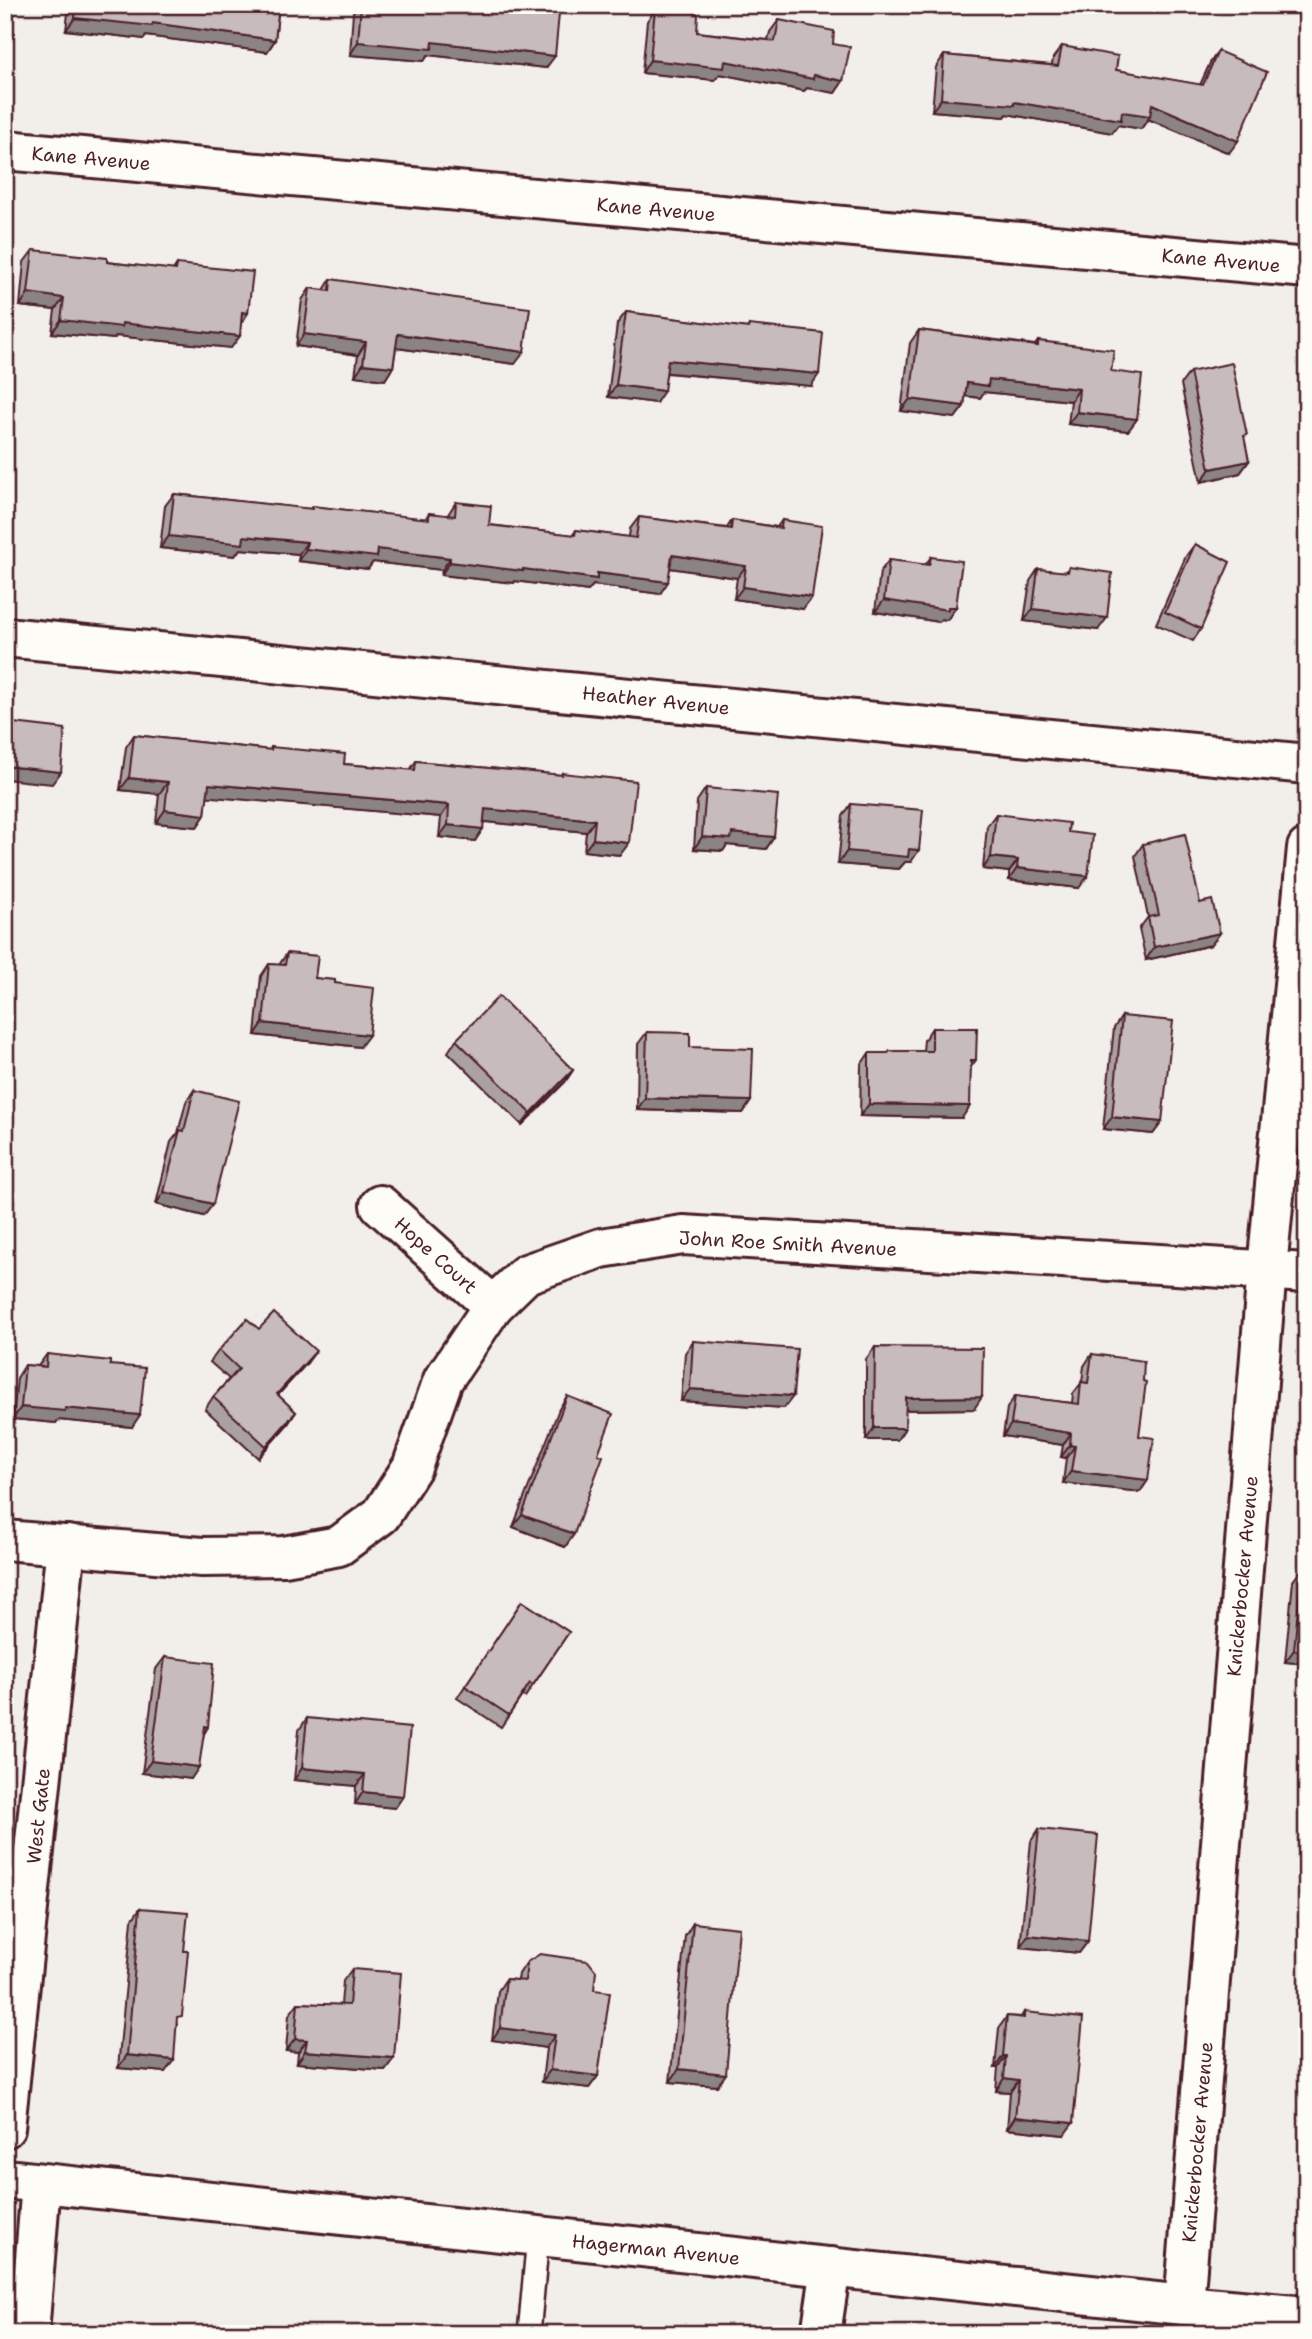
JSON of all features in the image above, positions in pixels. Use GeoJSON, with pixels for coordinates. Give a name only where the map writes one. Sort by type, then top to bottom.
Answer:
{"type":"FeatureCollection","features":[{"type":"Feature","properties":{"kind":"street","name":"Kane Avenue"},"geometry":{"type":"LineString","coordinates":[[5,150],[1307,268]]}},
{"type":"Feature","properties":{"kind":"street","name":"Heather Avenue"},"geometry":{"type":"LineString","coordinates":[[5,636],[1307,764]]}},
{"type":"Feature","properties":{"kind":"street","name":"Knickerbocker Avenue"},"geometry":{"type":"LineString","coordinates":[[1184,2305],[1267,1269],[1307,848]]}},
{"type":"Feature","properties":{"kind":"street","name":"Hope Court"},"geometry":{"type":"LineString","coordinates":[[380,1205],[492,1306]]}},
{"type":"Feature","properties":{"kind":"street","name":"John Roe Smith Avenue"},"geometry":{"type":"LineString","coordinates":[[5,1539],[202,1557],[284,1556],[339,1546],[381,1515],[412,1467],[443,1380],[492,1306],[526,1274],[601,1248],[683,1235],[1307,1273]]}},
{"type":"Feature","properties":{"kind":"street","name":"West Gate"},"geometry":{"type":"LineString","coordinates":[[5,2128],[66,1545]]}},
{"type":"Feature","properties":{"kind":"street","name":"Hagerman Avenue"},"geometry":{"type":"LineString","coordinates":[[23,2181],[1307,2316]]}},
{"type":"Feature","properties":{"kind":"street"},"geometry":{"type":"LineString","coordinates":[[23,2181],[29,2334]]}},
{"type":"Feature","properties":{"kind":"street"},"geometry":{"type":"LineString","coordinates":[[821,2334],[831,2267]]}},
{"type":"Feature","properties":{"kind":"lane"},"geometry":{"type":"LineString","coordinates":[[529,2334],[538,2236]]}},
{"type":"Feature","properties":{"kind":"building"},"geometry":{"type":"Polygon","coordinates":[[[76,5],[279,5],[275,40],[153,23],[152,26],[75,18],[76,5]]]}},
{"type":"Feature","properties":{"kind":"building"},"geometry":{"type":"Polygon","coordinates":[[[361,5],[436,5],[485,9],[485,5],[559,14],[555,56],[433,42],[432,49],[358,42],[361,5]]]}},
{"type":"Feature","properties":{"kind":"building"},"geometry":{"type":"Polygon","coordinates":[[[664,5],[689,6],[698,15],[697,32],[775,41],[779,20],[834,31],[833,44],[850,47],[843,81],[814,75],[813,79],[725,61],[724,68],[650,60],[655,9],[664,5]]]}},
{"type":"Feature","properties":{"kind":"building"},"geometry":{"type":"Polygon","coordinates":[[[1062,46],[1118,56],[1116,70],[1203,85],[1218,51],[1267,72],[1238,141],[1152,104],[1150,116],[1122,112],[1121,120],[1014,102],[1014,105],[941,99],[944,55],[1058,66],[1062,46]]]}},
{"type":"Feature","properties":{"kind":"building"},"geometry":{"type":"Polygon","coordinates":[[[33,250],[107,258],[107,262],[176,270],[177,264],[253,272],[248,313],[242,312],[240,336],[122,323],[122,327],[61,320],[64,298],[28,293],[33,250]]]}},
{"type":"Feature","properties":{"kind":"building"},"geometry":{"type":"Polygon","coordinates":[[[331,279],[530,308],[524,352],[398,334],[393,367],[363,364],[366,342],[304,334],[310,288],[330,291],[331,279]]]}},
{"type":"Feature","properties":{"kind":"building"},"geometry":{"type":"Polygon","coordinates":[[[626,312],[748,328],[749,325],[823,333],[819,374],[668,360],[664,391],[616,385],[626,312]]]}},
{"type":"Feature","properties":{"kind":"building"},"geometry":{"type":"Polygon","coordinates":[[[919,330],[1038,346],[1038,341],[1114,350],[1111,371],[1142,375],[1137,419],[1077,412],[1079,389],[989,379],[988,386],[967,383],[964,406],[910,399],[919,330]]]}},
{"type":"Feature","properties":{"kind":"building"},"geometry":{"type":"Polygon","coordinates":[[[1232,363],[1247,435],[1244,436],[1249,461],[1210,469],[1190,372],[1232,363]]]}},
{"type":"Feature","properties":{"kind":"building"},"geometry":{"type":"Polygon","coordinates":[[[174,494],[429,519],[429,513],[455,516],[456,502],[491,506],[489,525],[575,535],[576,530],[636,538],[639,517],[731,529],[732,520],[781,528],[782,520],[822,526],[812,597],[743,587],[746,566],[672,555],[668,582],[597,573],[597,579],[523,571],[378,549],[377,557],[306,549],[307,542],[244,536],[243,544],[169,536],[174,494]]]}},
{"type":"Feature","properties":{"kind":"building"},"geometry":{"type":"Polygon","coordinates":[[[1195,544],[1230,562],[1201,629],[1165,612],[1195,544]]]}},
{"type":"Feature","properties":{"kind":"building"},"geometry":{"type":"Polygon","coordinates":[[[931,557],[962,561],[956,607],[948,607],[948,610],[884,600],[889,560],[929,565],[931,557]]]}},
{"type":"Feature","properties":{"kind":"building"},"geometry":{"type":"Polygon","coordinates":[[[1069,567],[1112,573],[1107,618],[1033,609],[1038,569],[1068,572],[1069,567]]]}},
{"type":"Feature","properties":{"kind":"building"},"geometry":{"type":"Polygon","coordinates":[[[5,722],[65,729],[61,772],[5,766],[5,722]]]}},
{"type":"Feature","properties":{"kind":"building"},"geometry":{"type":"Polygon","coordinates":[[[134,735],[271,750],[271,747],[345,754],[344,764],[415,770],[416,761],[636,781],[629,843],[593,839],[595,820],[485,809],[483,829],[448,825],[449,805],[209,784],[205,815],[165,810],[168,782],[129,778],[134,735]]]}},
{"type":"Feature","properties":{"kind":"building"},"geometry":{"type":"Polygon","coordinates":[[[706,788],[778,795],[774,837],[732,833],[731,839],[702,837],[706,788]]]}},
{"type":"Feature","properties":{"kind":"building"},"geometry":{"type":"Polygon","coordinates":[[[851,804],[923,810],[919,850],[909,849],[908,857],[847,851],[851,804]]]}},
{"type":"Feature","properties":{"kind":"building"},"geometry":{"type":"Polygon","coordinates":[[[996,814],[1069,823],[1068,832],[1093,835],[1088,876],[1017,868],[1018,860],[991,857],[996,814]]]}},
{"type":"Feature","properties":{"kind":"building"},"geometry":{"type":"Polygon","coordinates":[[[1185,834],[1200,903],[1212,900],[1220,933],[1154,947],[1148,917],[1159,915],[1143,844],[1185,834]]]}},
{"type":"Feature","properties":{"kind":"building"},"geometry":{"type":"Polygon","coordinates":[[[287,953],[318,956],[315,978],[374,988],[369,1035],[263,1023],[269,964],[285,965],[287,953]]]}},
{"type":"Feature","properties":{"kind":"building"},"geometry":{"type":"Polygon","coordinates":[[[499,996],[573,1070],[531,1113],[456,1040],[499,996]]]}},
{"type":"Feature","properties":{"kind":"building"},"geometry":{"type":"Polygon","coordinates":[[[1122,1016],[1173,1021],[1162,1122],[1112,1117],[1122,1016]]]}},
{"type":"Feature","properties":{"kind":"building"},"geometry":{"type":"Polygon","coordinates":[[[932,1028],[977,1028],[976,1060],[971,1060],[970,1106],[869,1104],[869,1053],[932,1051],[932,1028]]]}},
{"type":"Feature","properties":{"kind":"building"},"geometry":{"type":"Polygon","coordinates":[[[647,1032],[690,1033],[690,1047],[753,1049],[751,1101],[645,1098],[647,1032]]]}},
{"type":"Feature","properties":{"kind":"building"},"geometry":{"type":"Polygon","coordinates":[[[194,1090],[239,1101],[213,1204],[164,1192],[180,1130],[184,1131],[194,1090]]]}},
{"type":"Feature","properties":{"kind":"building"},"geometry":{"type":"Polygon","coordinates":[[[274,1313],[316,1351],[277,1394],[296,1412],[266,1446],[213,1397],[239,1369],[219,1350],[247,1319],[259,1329],[274,1313]]]}},
{"type":"Feature","properties":{"kind":"building"},"geometry":{"type":"Polygon","coordinates":[[[693,1341],[797,1349],[793,1396],[690,1389],[693,1341]]]}},
{"type":"Feature","properties":{"kind":"building"},"geometry":{"type":"Polygon","coordinates":[[[875,1347],[983,1348],[982,1397],[906,1398],[905,1428],[874,1428],[875,1347]]]}},
{"type":"Feature","properties":{"kind":"building"},"geometry":{"type":"Polygon","coordinates":[[[47,1354],[145,1368],[140,1415],[21,1407],[25,1365],[46,1367],[47,1354]]]}},
{"type":"Feature","properties":{"kind":"building"},"geometry":{"type":"Polygon","coordinates":[[[1092,1354],[1144,1361],[1143,1381],[1146,1382],[1139,1436],[1154,1438],[1148,1480],[1071,1471],[1075,1446],[1070,1445],[1071,1433],[1011,1424],[1015,1396],[1079,1404],[1081,1382],[1088,1383],[1092,1354]]]}},
{"type":"Feature","properties":{"kind":"building"},"geometry":{"type":"Polygon","coordinates":[[[567,1396],[613,1414],[598,1454],[603,1456],[574,1534],[522,1515],[567,1396]]]}},
{"type":"Feature","properties":{"kind":"building"},"geometry":{"type":"Polygon","coordinates":[[[1302,1569],[1307,1570],[1307,1651],[1294,1650],[1302,1569]]]}},
{"type":"Feature","properties":{"kind":"building"},"geometry":{"type":"Polygon","coordinates":[[[522,1601],[569,1632],[509,1715],[465,1686],[522,1601]]]}},
{"type":"Feature","properties":{"kind":"building"},"geometry":{"type":"Polygon","coordinates":[[[165,1657],[214,1663],[208,1727],[205,1726],[199,1767],[151,1761],[165,1657]]]}},
{"type":"Feature","properties":{"kind":"building"},"geometry":{"type":"Polygon","coordinates":[[[307,1718],[410,1728],[403,1796],[363,1792],[365,1774],[302,1768],[307,1718]]]}},
{"type":"Feature","properties":{"kind":"building"},"geometry":{"type":"Polygon","coordinates":[[[1039,1829],[1098,1835],[1088,1941],[1028,1935],[1039,1829]]]}},
{"type":"Feature","properties":{"kind":"building"},"geometry":{"type":"Polygon","coordinates":[[[140,1908],[188,1912],[184,1951],[188,1951],[182,2016],[177,2017],[174,2060],[127,2055],[140,1908]]]}},
{"type":"Feature","properties":{"kind":"building"},"geometry":{"type":"Polygon","coordinates":[[[693,1923],[739,1928],[726,2074],[679,2069],[693,1923]]]}},
{"type":"Feature","properties":{"kind":"building"},"geometry":{"type":"Polygon","coordinates":[[[540,1954],[588,1961],[596,1971],[594,1990],[610,1992],[598,2076],[550,2070],[555,2035],[500,2028],[506,1979],[525,1981],[527,1962],[540,1954]]]}},
{"type":"Feature","properties":{"kind":"building"},"geometry":{"type":"Polygon","coordinates":[[[352,1969],[401,1973],[394,2058],[305,2051],[307,2040],[295,2039],[298,2003],[349,2005],[352,1969]]]}},
{"type":"Feature","properties":{"kind":"building"},"geometry":{"type":"Polygon","coordinates":[[[1024,2012],[1083,2018],[1073,2123],[1015,2117],[1019,2080],[1004,2078],[1006,2056],[1003,2056],[1007,2016],[1024,2018],[1024,2012]]]}}]}
